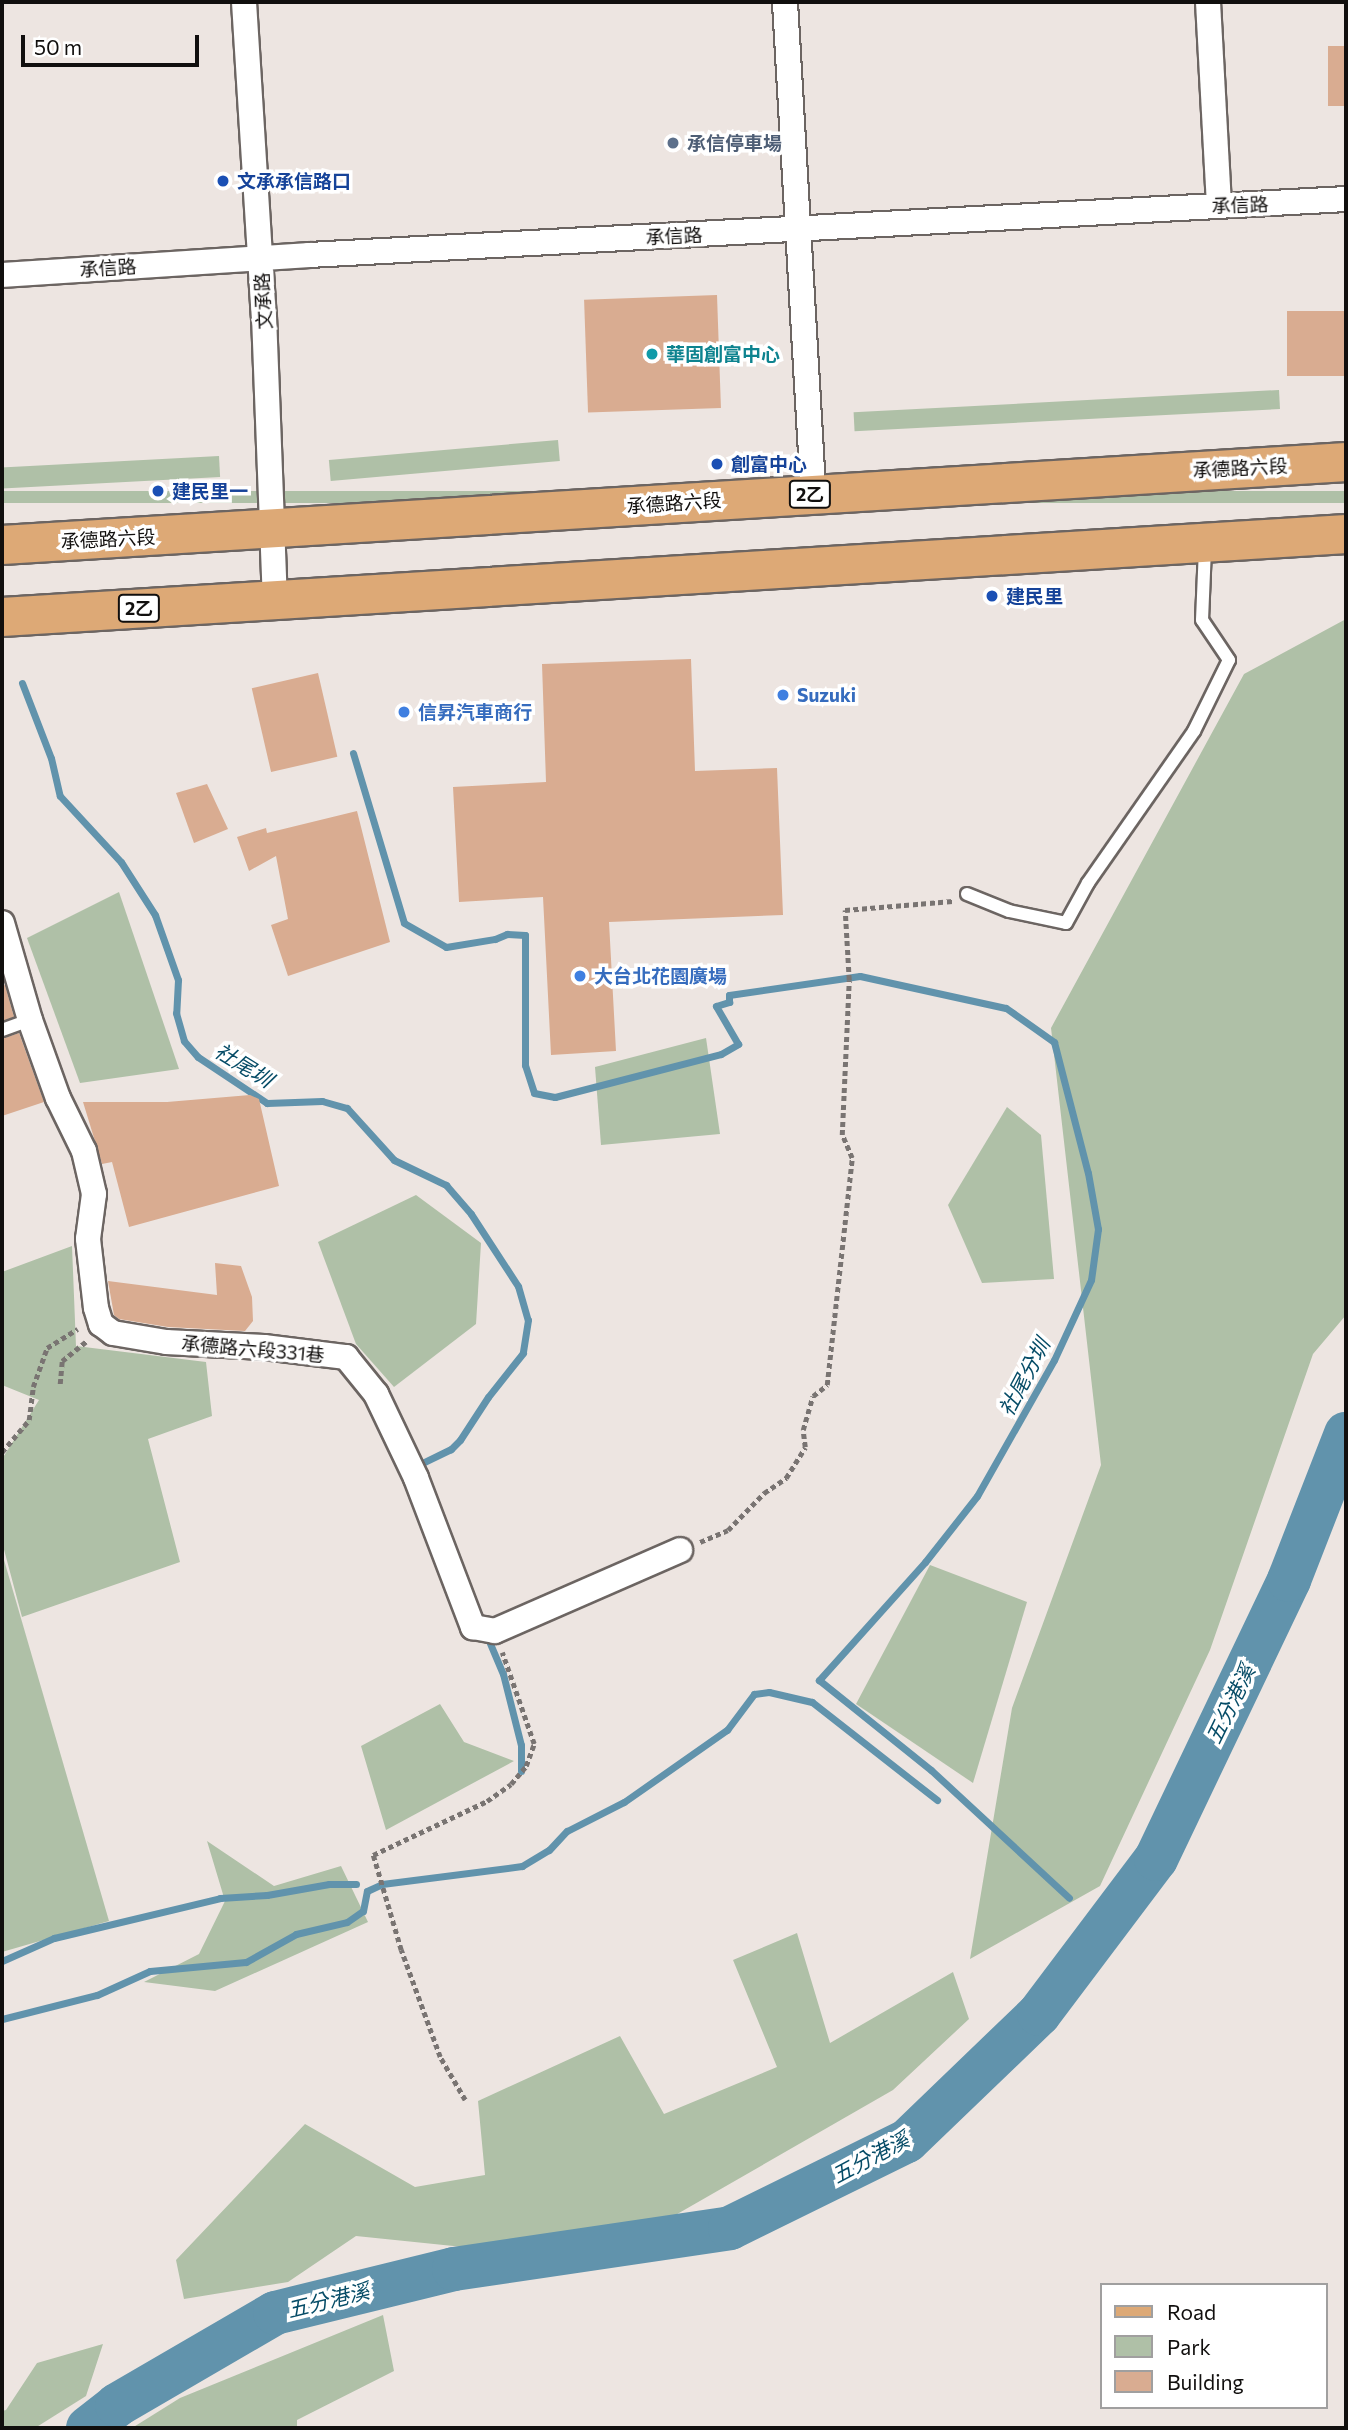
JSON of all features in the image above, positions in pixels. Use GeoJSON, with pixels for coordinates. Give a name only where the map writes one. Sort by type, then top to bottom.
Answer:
{"type":"FeatureCollection","features":[{"type":"Feature","properties":{"kind":"main road","name":"承德路六段"},"geometry":{"type":"LineString","coordinates":[[2,545],[1346,462]]}},
{"type":"Feature","properties":{"kind":"main road","name":"2乙"},"geometry":{"type":"LineString","coordinates":[[2,617],[1346,534]]}},
{"type":"Feature","properties":{"kind":"street","name":"文承路"},"geometry":{"type":"LineString","coordinates":[[244,2],[260,258],[274,529],[275,600]]}},
{"type":"Feature","properties":{"kind":"street"},"geometry":{"type":"LineString","coordinates":[[785,2],[813,494]]}},
{"type":"Feature","properties":{"kind":"street"},"geometry":{"type":"LineString","coordinates":[[1208,2],[1219,206]]}},
{"type":"Feature","properties":{"kind":"street","name":"承信路"},"geometry":{"type":"LineString","coordinates":[[2,275],[260,258],[1346,199]]}},
{"type":"Feature","properties":{"kind":"street"},"geometry":{"type":"LineString","coordinates":[[2,923],[30,1020],[58,1098],[84,1151],[94,1194],[88,1239],[98,1316]]}},
{"type":"Feature","properties":{"kind":"street","name":"承德路六段331巷"},"geometry":{"type":"LineString","coordinates":[[98,1316],[113,1334],[166,1342],[264,1347],[346,1357],[376,1394],[416,1478],[473,1627],[495,1631]]}},
{"type":"Feature","properties":{"kind":"street"},"geometry":{"type":"LineString","coordinates":[[495,1631],[680,1550]]}},
{"type":"Feature","properties":{"kind":"lane"},"geometry":{"type":"LineString","coordinates":[[967,894],[1009,911],[1066,923],[1088,883],[1194,731],[1229,660],[1202,620],[1205,543]]}},
{"type":"Feature","properties":{"kind":"lane"},"geometry":{"type":"LineString","coordinates":[[2,1030],[30,1020]]}},
{"type":"Feature","properties":{"kind":"path"},"geometry":{"type":"LineString","coordinates":[[680,1550],[728,1531],[764,1493],[786,1478],[805,1447],[803,1430],[813,1396],[827,1385],[852,1158],[842,1135],[849,980],[845,910],[950,903],[967,894]]}},
{"type":"Feature","properties":{"kind":"path"},"geometry":{"type":"LineString","coordinates":[[60,1384],[62,1361],[89,1339],[98,1316]]}},
{"type":"Feature","properties":{"kind":"path"},"geometry":{"type":"LineString","coordinates":[[2,1452],[29,1420],[33,1387],[47,1348],[98,1316]]}},
{"type":"Feature","properties":{"kind":"path"},"geometry":{"type":"LineString","coordinates":[[465,2100],[440,2057],[401,1950],[373,1855],[487,1801],[511,1784],[526,1766],[534,1744],[495,1631]]}},
{"type":"Feature","properties":{"kind":"green space"},"geometry":{"type":"Polygon","coordinates":[[[1279,390],[1280,409],[855,431],[854,412],[1279,390]]]}},
{"type":"Feature","properties":{"kind":"green space"},"geometry":{"type":"Polygon","coordinates":[[[558,440],[560,461],[331,481],[329,460],[558,440]]]}},
{"type":"Feature","properties":{"kind":"green space"},"geometry":{"type":"Polygon","coordinates":[[[219,456],[220,477],[2,488],[2,467],[219,456]]]}},
{"type":"Feature","properties":{"kind":"green space"},"geometry":{"type":"Polygon","coordinates":[[[2,491],[1346,491],[1346,503],[2,503],[2,491]]]}},
{"type":"Feature","properties":{"kind":"green space"},"geometry":{"type":"Polygon","coordinates":[[[1346,619],[1346,1315],[1313,1354],[1210,1650],[1100,1886],[970,1959],[1012,1708],[1101,1465],[1051,1028],[1244,674],[1346,619]]]}},
{"type":"Feature","properties":{"kind":"green space"},"geometry":{"type":"Polygon","coordinates":[[[119,892],[179,1069],[80,1083],[27,938],[119,892]]]}},
{"type":"Feature","properties":{"kind":"green space"},"geometry":{"type":"Polygon","coordinates":[[[706,1038],[720,1134],[601,1145],[595,1067],[706,1038]]]}},
{"type":"Feature","properties":{"kind":"green space"},"geometry":{"type":"Polygon","coordinates":[[[1007,1107],[1041,1135],[1054,1279],[982,1283],[948,1205],[1007,1107]]]}},
{"type":"Feature","properties":{"kind":"green space"},"geometry":{"type":"Polygon","coordinates":[[[416,1195],[481,1243],[476,1324],[394,1387],[356,1344],[318,1242],[416,1195]]]}},
{"type":"Feature","properties":{"kind":"green space"},"geometry":{"type":"Polygon","coordinates":[[[72,1246],[76,1346],[206,1362],[212,1416],[148,1439],[180,1562],[22,1617],[2,1542],[2,1459],[39,1400],[2,1385],[2,1272],[72,1246]]]}},
{"type":"Feature","properties":{"kind":"green space"},"geometry":{"type":"Polygon","coordinates":[[[2,1553],[109,1921],[2,1952],[2,1553]]]}},
{"type":"Feature","properties":{"kind":"green space"},"geometry":{"type":"Polygon","coordinates":[[[930,1565],[1027,1602],[973,1783],[856,1704],[930,1565]]]}},
{"type":"Feature","properties":{"kind":"green space"},"geometry":{"type":"Polygon","coordinates":[[[440,1704],[464,1742],[514,1761],[386,1830],[361,1746],[440,1704]]]}},
{"type":"Feature","properties":{"kind":"green space"},"geometry":{"type":"Polygon","coordinates":[[[207,1841],[274,1886],[341,1866],[368,1922],[215,1991],[144,1982],[199,1954],[225,1901],[207,1841]]]}},
{"type":"Feature","properties":{"kind":"green space"},"geometry":{"type":"Polygon","coordinates":[[[797,1933],[830,2043],[953,1972],[969,2019],[893,2090],[672,2217],[502,2251],[356,2236],[288,2282],[184,2299],[176,2260],[305,2124],[415,2187],[485,2175],[478,2101],[620,2036],[664,2114],[777,2067],[733,1960],[797,1933]]]}},
{"type":"Feature","properties":{"kind":"green space"},"geometry":{"type":"Polygon","coordinates":[[[383,2315],[394,2371],[297,2420],[297,2428],[132,2428],[180,2398],[383,2315]]]}},
{"type":"Feature","properties":{"kind":"green space"},"geometry":{"type":"Polygon","coordinates":[[[103,2344],[86,2396],[35,2428],[2,2428],[2,2411],[6,2410],[37,2363],[103,2344]]]}},
{"type":"Feature","properties":{"kind":"building"},"geometry":{"type":"Polygon","coordinates":[[[1328,46],[1346,46],[1346,106],[1328,106],[1328,46]]]}},
{"type":"Feature","properties":{"kind":"building","name":"華固創富中心"},"geometry":{"type":"Polygon","coordinates":[[[717,295],[721,408],[588,413],[584,300],[717,295]]]}},
{"type":"Feature","properties":{"kind":"building"},"geometry":{"type":"Polygon","coordinates":[[[1287,311],[1346,311],[1346,376],[1287,376],[1287,311]]]}},
{"type":"Feature","properties":{"kind":"building"},"geometry":{"type":"Polygon","coordinates":[[[691,659],[695,771],[777,768],[783,915],[609,922],[616,1051],[551,1055],[543,897],[459,902],[453,787],[546,782],[542,664],[691,659]]]}},
{"type":"Feature","properties":{"kind":"building"},"geometry":{"type":"Polygon","coordinates":[[[318,673],[337,757],[271,772],[252,688],[318,673]]]}},
{"type":"Feature","properties":{"kind":"building"},"geometry":{"type":"Polygon","coordinates":[[[207,784],[228,829],[194,843],[176,793],[207,784]]]}},
{"type":"Feature","properties":{"kind":"building"},"geometry":{"type":"Polygon","coordinates":[[[357,811],[390,942],[288,976],[271,925],[288,919],[276,856],[249,871],[237,837],[266,828],[267,833],[357,811]]]}},
{"type":"Feature","properties":{"kind":"building"},"geometry":{"type":"Polygon","coordinates":[[[5,985],[14,1017],[2,1021],[2,986],[5,985]]]}},
{"type":"Feature","properties":{"kind":"building"},"geometry":{"type":"Polygon","coordinates":[[[19,1033],[44,1102],[2,1116],[2,1039],[19,1033]]]}},
{"type":"Feature","properties":{"kind":"building"},"geometry":{"type":"Polygon","coordinates":[[[250,1095],[259,1099],[279,1186],[129,1227],[112,1162],[102,1164],[83,1102],[167,1102],[250,1095]]]}},
{"type":"Feature","properties":{"kind":"building"},"geometry":{"type":"Polygon","coordinates":[[[215,1263],[241,1266],[252,1297],[253,1321],[245,1331],[168,1327],[119,1319],[114,1315],[108,1281],[217,1295],[215,1263]]]}},
{"type":"Feature","properties":{"kind":"waterway","name":"社尾圳"},"geometry":{"type":"LineString","coordinates":[[22,683],[51,758],[60,796],[121,862],[155,915],[178,980],[176,1013],[184,1041],[198,1057],[267,1103],[322,1101],[347,1108],[394,1160],[446,1185],[471,1214],[518,1286],[528,1320],[523,1353],[488,1397],[460,1440],[451,1449],[420,1464],[421,1470]]}},
{"type":"Feature","properties":{"kind":"waterway","name":"社尾分圳"},"geometry":{"type":"LineString","coordinates":[[353,753],[404,923],[446,947],[495,939],[507,934],[525,935],[525,1065],[534,1093],[555,1097],[721,1054],[738,1044],[716,1006],[729,1002],[729,995],[860,976],[1006,1008],[1054,1042],[1088,1173],[1098,1229],[1091,1280],[1054,1360],[977,1496],[925,1562],[819,1680],[931,1770],[1069,1898]]}},
{"type":"Feature","properties":{"kind":"waterway","name":"五分港溪"},"geometry":{"type":"LineString","coordinates":[[88,2428],[117,2405],[275,2313],[454,2269],[730,2228],[907,2141],[1039,2014],[1156,1859],[1289,1580],[1346,1434]]}},
{"type":"Feature","properties":{"kind":"waterway","name":"社尾圳"},"geometry":{"type":"LineString","coordinates":[[486,1634],[503,1674],[521,1745],[521,1771]]}},
{"type":"Feature","properties":{"kind":"waterway"},"geometry":{"type":"LineString","coordinates":[[2,2019],[97,1995],[150,1971],[246,1962],[296,1934],[347,1922],[363,1911],[367,1891],[382,1884],[522,1866],[549,1850],[567,1831],[624,1802],[727,1730],[754,1694],[769,1692],[812,1702],[937,1800]]}},
{"type":"Feature","properties":{"kind":"waterway"},"geometry":{"type":"LineString","coordinates":[[2,1961],[54,1938],[220,1898],[267,1895],[329,1884],[356,1884]]}},
{"type":"Feature","properties":{"kind":"place","name":"承信停車場"},"geometry":{"type":"Point","coordinates":[673,143]}},
{"type":"Feature","properties":{"kind":"place","name":"文承承信路口"},"geometry":{"type":"Point","coordinates":[223,181]}},
{"type":"Feature","properties":{"kind":"place","name":"華固創富中心"},"geometry":{"type":"Point","coordinates":[652,354]}},
{"type":"Feature","properties":{"kind":"place","name":"創富中心"},"geometry":{"type":"Point","coordinates":[717,464]}},
{"type":"Feature","properties":{"kind":"place","name":"建民里一"},"geometry":{"type":"Point","coordinates":[158,491]}},
{"type":"Feature","properties":{"kind":"place","name":"建民里"},"geometry":{"type":"Point","coordinates":[992,596]}},
{"type":"Feature","properties":{"kind":"place","name":"Suzuki"},"geometry":{"type":"Point","coordinates":[783,695]}},
{"type":"Feature","properties":{"kind":"place","name":"信昇汽車商行"},"geometry":{"type":"Point","coordinates":[404,712]}},
{"type":"Feature","properties":{"kind":"place","name":"大台北花園廣場"},"geometry":{"type":"Point","coordinates":[580,976]}}]}
